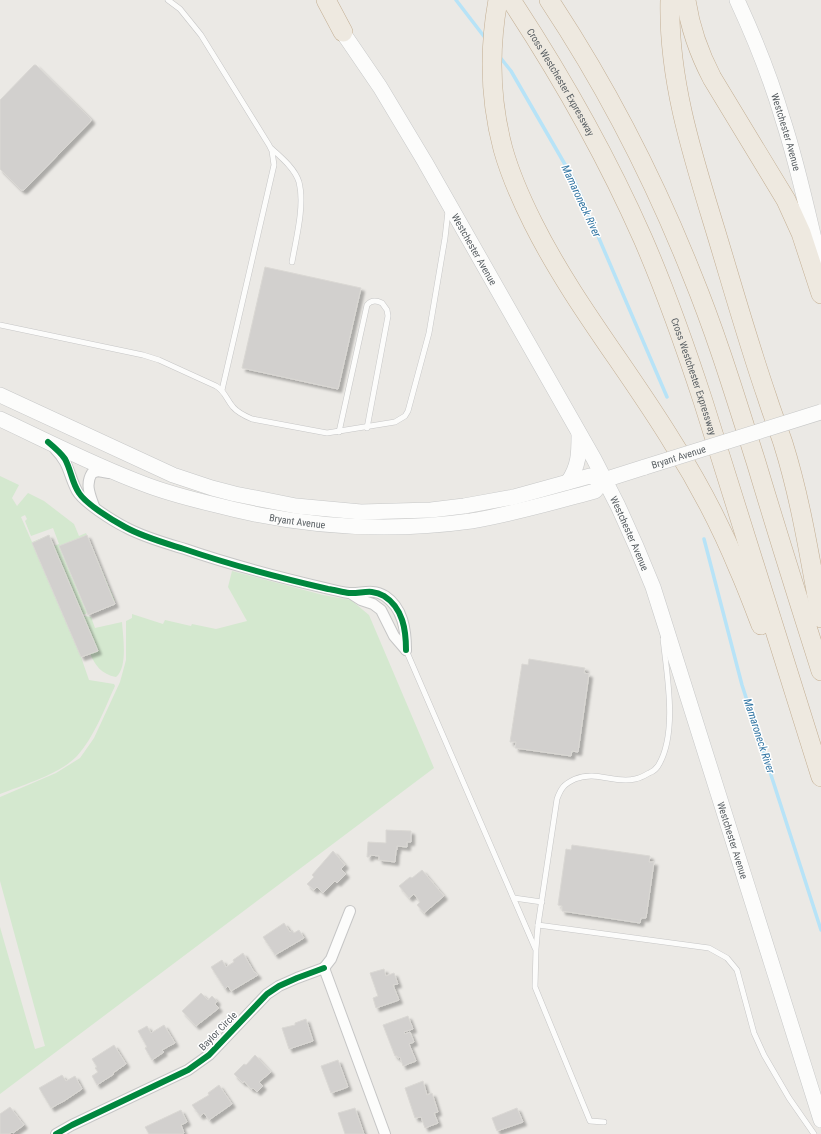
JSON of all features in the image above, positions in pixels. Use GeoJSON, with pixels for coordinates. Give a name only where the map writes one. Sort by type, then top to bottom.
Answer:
{"type":"FeatureCollection","features":[{"type":"Feature","properties":{"kind":"highway"},"geometry":{"type":"LineString","coordinates":[[326,0],[343,32]]}},
{"type":"Feature","properties":{"kind":"highway"},"geometry":{"type":"LineString","coordinates":[[498,0],[492,46],[492,87],[496,120],[503,150],[515,184],[530,217],[570,290],[663,426],[705,497],[739,569],[813,750]]}},
{"type":"Feature","properties":{"kind":"highway","name":"Cross Westchester Expressway"},"geometry":{"type":"LineString","coordinates":[[511,0],[553,67],[596,141],[634,219],[668,298],[704,401],[821,777]]}},
{"type":"Feature","properties":{"kind":"highway"},"geometry":{"type":"LineString","coordinates":[[549,0],[590,66],[630,139],[667,215],[693,276],[722,356],[821,671]]}},
{"type":"Feature","properties":{"kind":"highway"},"geometry":{"type":"LineString","coordinates":[[670,0],[670,33],[674,66],[681,109],[691,150],[786,454],[803,520],[821,618]]}},
{"type":"Feature","properties":{"kind":"highway"},"geometry":{"type":"LineString","coordinates":[[686,0],[692,30],[702,58],[712,78],[786,200],[802,237],[821,294]]}},
{"type":"Feature","properties":{"kind":"main road","name":"Westchester Avenue"},"geometry":{"type":"LineString","coordinates":[[320,0],[384,94],[447,200],[579,434],[618,506],[636,546],[659,608],[821,1120]]}},
{"type":"Feature","properties":{"kind":"main road","name":"Westchester Avenue"},"geometry":{"type":"LineString","coordinates":[[737,0],[756,44],[784,120],[796,162],[821,268]]}},
{"type":"Feature","properties":{"kind":"main road","name":"Bryant Avenue"},"geometry":{"type":"LineString","coordinates":[[0,395],[173,475],[212,488],[275,503],[319,509],[362,512],[431,510],[494,501],[590,476],[604,480]]}},
{"type":"Feature","properties":{"kind":"main road","name":"Bryant Avenue"},"geometry":{"type":"LineString","coordinates":[[0,419],[123,476],[186,498],[247,513],[305,523],[331,526],[394,527],[459,522],[505,515],[595,491],[604,480],[821,412]]}},
{"type":"Feature","properties":{"kind":"main road"},"geometry":{"type":"LineString","coordinates":[[568,482],[573,475],[579,459],[579,434]]}},
{"type":"Feature","properties":{"kind":"street"},"geometry":{"type":"LineString","coordinates":[[48,442],[65,459],[78,492],[83,499],[104,515],[126,528],[229,564],[350,593],[361,600],[373,604],[381,610],[394,636],[406,650]]}},
{"type":"Feature","properties":{"kind":"street"},"geometry":{"type":"LineString","coordinates":[[94,506],[88,489],[92,473],[98,471],[123,476]]}},
{"type":"Feature","properties":{"kind":"street"},"geometry":{"type":"LineString","coordinates":[[350,593],[362,591],[376,593],[385,596],[397,608],[401,615],[406,634],[406,650]]}},
{"type":"Feature","properties":{"kind":"street"},"geometry":{"type":"LineString","coordinates":[[350,911],[331,959],[324,968],[385,1134]]}},
{"type":"Feature","properties":{"kind":"street","name":"Baylor Circle"},"geometry":{"type":"LineString","coordinates":[[56,1134],[188,1070],[209,1055],[267,994],[279,986],[296,978],[324,968]]}},
{"type":"Feature","properties":{"kind":"lane"},"geometry":{"type":"LineString","coordinates":[[168,0],[185,15],[201,35],[271,148],[289,165],[299,182],[301,203],[292,262]]}},
{"type":"Feature","properties":{"kind":"lane"},"geometry":{"type":"LineString","coordinates":[[222,390],[274,165],[274,158],[271,148]]}},
{"type":"Feature","properties":{"kind":"lane"},"geometry":{"type":"LineString","coordinates":[[0,325],[143,355],[160,360],[216,386],[222,390],[233,407],[244,416],[252,419],[328,433],[367,428],[395,422],[405,416],[408,411],[429,333],[447,225],[447,200]]}},
{"type":"Feature","properties":{"kind":"lane"},"geometry":{"type":"LineString","coordinates":[[339,432],[367,305],[374,301],[382,303],[387,310],[388,316],[367,428]]}},
{"type":"Feature","properties":{"kind":"lane"},"geometry":{"type":"LineString","coordinates":[[604,1122],[590,1121],[535,987],[538,925],[557,799],[561,788],[569,782],[588,775],[626,780],[634,780],[643,777],[658,766],[664,752],[668,738],[670,704],[659,608]]}},
{"type":"Feature","properties":{"kind":"lane"},"geometry":{"type":"LineString","coordinates":[[406,650],[536,949]]}},
{"type":"Feature","properties":{"kind":"lane"},"geometry":{"type":"LineString","coordinates":[[514,898],[542,902]]}},
{"type":"Feature","properties":{"kind":"lane"},"geometry":{"type":"LineString","coordinates":[[538,925],[709,948],[727,958],[737,970],[754,1033],[764,1055],[789,1098],[814,1134]]}},
{"type":"Feature","properties":{"kind":"green space"},"geometry":{"type":"Polygon","coordinates":[[[0,476],[19,485],[12,498],[17,506],[28,493],[44,501],[74,524],[79,536],[86,533],[115,601],[83,615],[91,617],[95,628],[122,622],[124,651],[122,667],[120,673],[116,677],[103,672],[94,662],[90,654],[81,657],[89,680],[114,684],[115,686],[94,732],[77,756],[51,774],[0,794],[0,476]],[[25,515],[21,517],[32,542],[49,535],[54,546],[59,544],[53,528],[31,536],[25,521],[27,519],[25,515]]]}},
{"type":"Feature","properties":{"kind":"green space"},"geometry":{"type":"Polygon","coordinates":[[[232,571],[323,595],[351,600],[369,615],[434,768],[0,1094],[0,927],[35,1049],[45,1046],[0,881],[0,797],[56,773],[80,758],[94,738],[120,682],[126,660],[126,621],[132,618],[132,614],[163,624],[165,620],[191,626],[192,624],[216,629],[247,621],[228,587],[232,571]]]}},
{"type":"Feature","properties":{"kind":"building"},"geometry":{"type":"Polygon","coordinates":[[[34,65],[36,65],[91,119],[91,121],[24,190],[21,190],[0,169],[0,100],[34,65]]]}},
{"type":"Feature","properties":{"kind":"building"},"geometry":{"type":"Polygon","coordinates":[[[265,267],[361,288],[338,389],[242,368],[265,267]]]}},
{"type":"Feature","properties":{"kind":"building"},"geometry":{"type":"Polygon","coordinates":[[[49,535],[98,651],[81,657],[32,543],[49,535]]]}},
{"type":"Feature","properties":{"kind":"building"},"geometry":{"type":"Polygon","coordinates":[[[87,535],[115,604],[88,615],[59,546],[87,535]]]}},
{"type":"Feature","properties":{"kind":"building"},"geometry":{"type":"Polygon","coordinates":[[[529,659],[585,668],[584,673],[589,674],[578,752],[572,751],[571,756],[515,748],[516,742],[510,742],[522,664],[528,665],[529,659]]]}},
{"type":"Feature","properties":{"kind":"building"},"geometry":{"type":"Polygon","coordinates":[[[386,830],[411,831],[411,842],[407,842],[407,847],[397,846],[395,862],[379,860],[379,856],[370,855],[370,857],[367,857],[368,842],[386,843],[386,830]]]}},
{"type":"Feature","properties":{"kind":"building"},"geometry":{"type":"Polygon","coordinates":[[[572,845],[650,856],[649,862],[654,862],[646,918],[641,918],[640,923],[562,911],[562,906],[558,905],[566,849],[571,850],[572,845]]]}},
{"type":"Feature","properties":{"kind":"building"},"geometry":{"type":"Polygon","coordinates":[[[333,851],[345,865],[341,869],[346,874],[337,883],[335,881],[323,893],[317,887],[314,890],[307,884],[314,877],[312,875],[333,851]]]}},
{"type":"Feature","properties":{"kind":"building"},"geometry":{"type":"Polygon","coordinates":[[[422,870],[444,896],[424,913],[417,905],[420,902],[414,894],[409,898],[399,886],[422,870]]]}},
{"type":"Feature","properties":{"kind":"building"},"geometry":{"type":"Polygon","coordinates":[[[284,923],[290,932],[292,930],[294,933],[299,930],[304,938],[275,955],[263,937],[284,923]]]}},
{"type":"Feature","properties":{"kind":"building"},"geometry":{"type":"Polygon","coordinates":[[[243,953],[254,972],[258,975],[231,991],[228,986],[225,989],[211,967],[222,960],[226,967],[234,962],[233,960],[243,953]]]}},
{"type":"Feature","properties":{"kind":"building"},"geometry":{"type":"Polygon","coordinates":[[[384,969],[386,976],[394,973],[398,984],[393,985],[399,1000],[376,1008],[373,998],[378,996],[370,973],[384,969]]]}},
{"type":"Feature","properties":{"kind":"building"},"geometry":{"type":"Polygon","coordinates":[[[201,993],[208,1000],[212,996],[217,1001],[215,1004],[219,1008],[196,1026],[182,1011],[201,993]]]}},
{"type":"Feature","properties":{"kind":"building"},"geometry":{"type":"Polygon","coordinates":[[[408,1016],[413,1029],[404,1032],[405,1034],[410,1032],[414,1042],[409,1044],[416,1061],[403,1066],[400,1057],[398,1058],[395,1056],[383,1025],[408,1016]]]}},
{"type":"Feature","properties":{"kind":"building"},"geometry":{"type":"Polygon","coordinates":[[[306,1019],[313,1041],[289,1049],[282,1028],[295,1025],[295,1023],[306,1019]]]}},
{"type":"Feature","properties":{"kind":"building"},"geometry":{"type":"Polygon","coordinates":[[[164,1025],[175,1043],[162,1050],[164,1052],[152,1060],[138,1031],[147,1026],[151,1033],[164,1025]]]}},
{"type":"Feature","properties":{"kind":"building"},"geometry":{"type":"Polygon","coordinates":[[[114,1045],[126,1064],[97,1085],[92,1076],[98,1072],[92,1059],[114,1045]]]}},
{"type":"Feature","properties":{"kind":"building"},"geometry":{"type":"Polygon","coordinates":[[[255,1055],[271,1072],[259,1082],[263,1086],[257,1092],[253,1088],[251,1089],[244,1081],[243,1083],[234,1074],[244,1064],[246,1065],[255,1055]]]}},
{"type":"Feature","properties":{"kind":"building"},"geometry":{"type":"Polygon","coordinates":[[[338,1060],[348,1087],[331,1093],[321,1066],[338,1060]]]}},
{"type":"Feature","properties":{"kind":"building"},"geometry":{"type":"Polygon","coordinates":[[[62,1075],[66,1081],[75,1076],[82,1089],[51,1108],[39,1088],[62,1075]]]}},
{"type":"Feature","properties":{"kind":"building"},"geometry":{"type":"Polygon","coordinates":[[[423,1081],[427,1095],[432,1093],[438,1112],[434,1113],[438,1123],[425,1128],[421,1117],[415,1118],[405,1088],[423,1081]]]}},
{"type":"Feature","properties":{"kind":"building"},"geometry":{"type":"Polygon","coordinates":[[[219,1085],[232,1104],[209,1120],[204,1113],[200,1116],[192,1105],[209,1095],[208,1093],[219,1085]]]}},
{"type":"Feature","properties":{"kind":"building"},"geometry":{"type":"Polygon","coordinates":[[[10,1107],[24,1125],[13,1133],[0,1134],[0,1114],[10,1107]]]}},
{"type":"Feature","properties":{"kind":"building"},"geometry":{"type":"Polygon","coordinates":[[[355,1108],[364,1134],[345,1134],[338,1113],[355,1108]]]}},
{"type":"Feature","properties":{"kind":"building"},"geometry":{"type":"Polygon","coordinates":[[[517,1108],[523,1122],[497,1131],[492,1118],[517,1108]]]}},
{"type":"Feature","properties":{"kind":"building"},"geometry":{"type":"Polygon","coordinates":[[[181,1110],[187,1122],[181,1125],[184,1133],[149,1134],[145,1127],[181,1110]]]}},
{"type":"Feature","properties":{"kind":"waterway","name":"Mamaroneck River"},"geometry":{"type":"LineString","coordinates":[[456,0],[486,39]]}},
{"type":"Feature","properties":{"kind":"waterway","name":"Mamaroneck River"},"geometry":{"type":"LineString","coordinates":[[499,56],[511,71],[574,180],[667,397]]}},
{"type":"Feature","properties":{"kind":"waterway","name":"Mamaroneck River"},"geometry":{"type":"LineString","coordinates":[[704,539],[742,685],[821,930]]}},
{"type":"Feature","properties":{"kind":"cycle path"},"geometry":{"type":"LineString","coordinates":[[48,442],[65,459],[75,485],[82,497],[100,512],[132,531],[154,540],[274,576],[346,593],[375,592],[384,596],[395,607],[402,620],[406,650]]}},
{"type":"Feature","properties":{"kind":"cycle path"},"geometry":{"type":"LineString","coordinates":[[56,1134],[188,1070],[209,1055],[267,994],[279,986],[324,968]]}}]}
